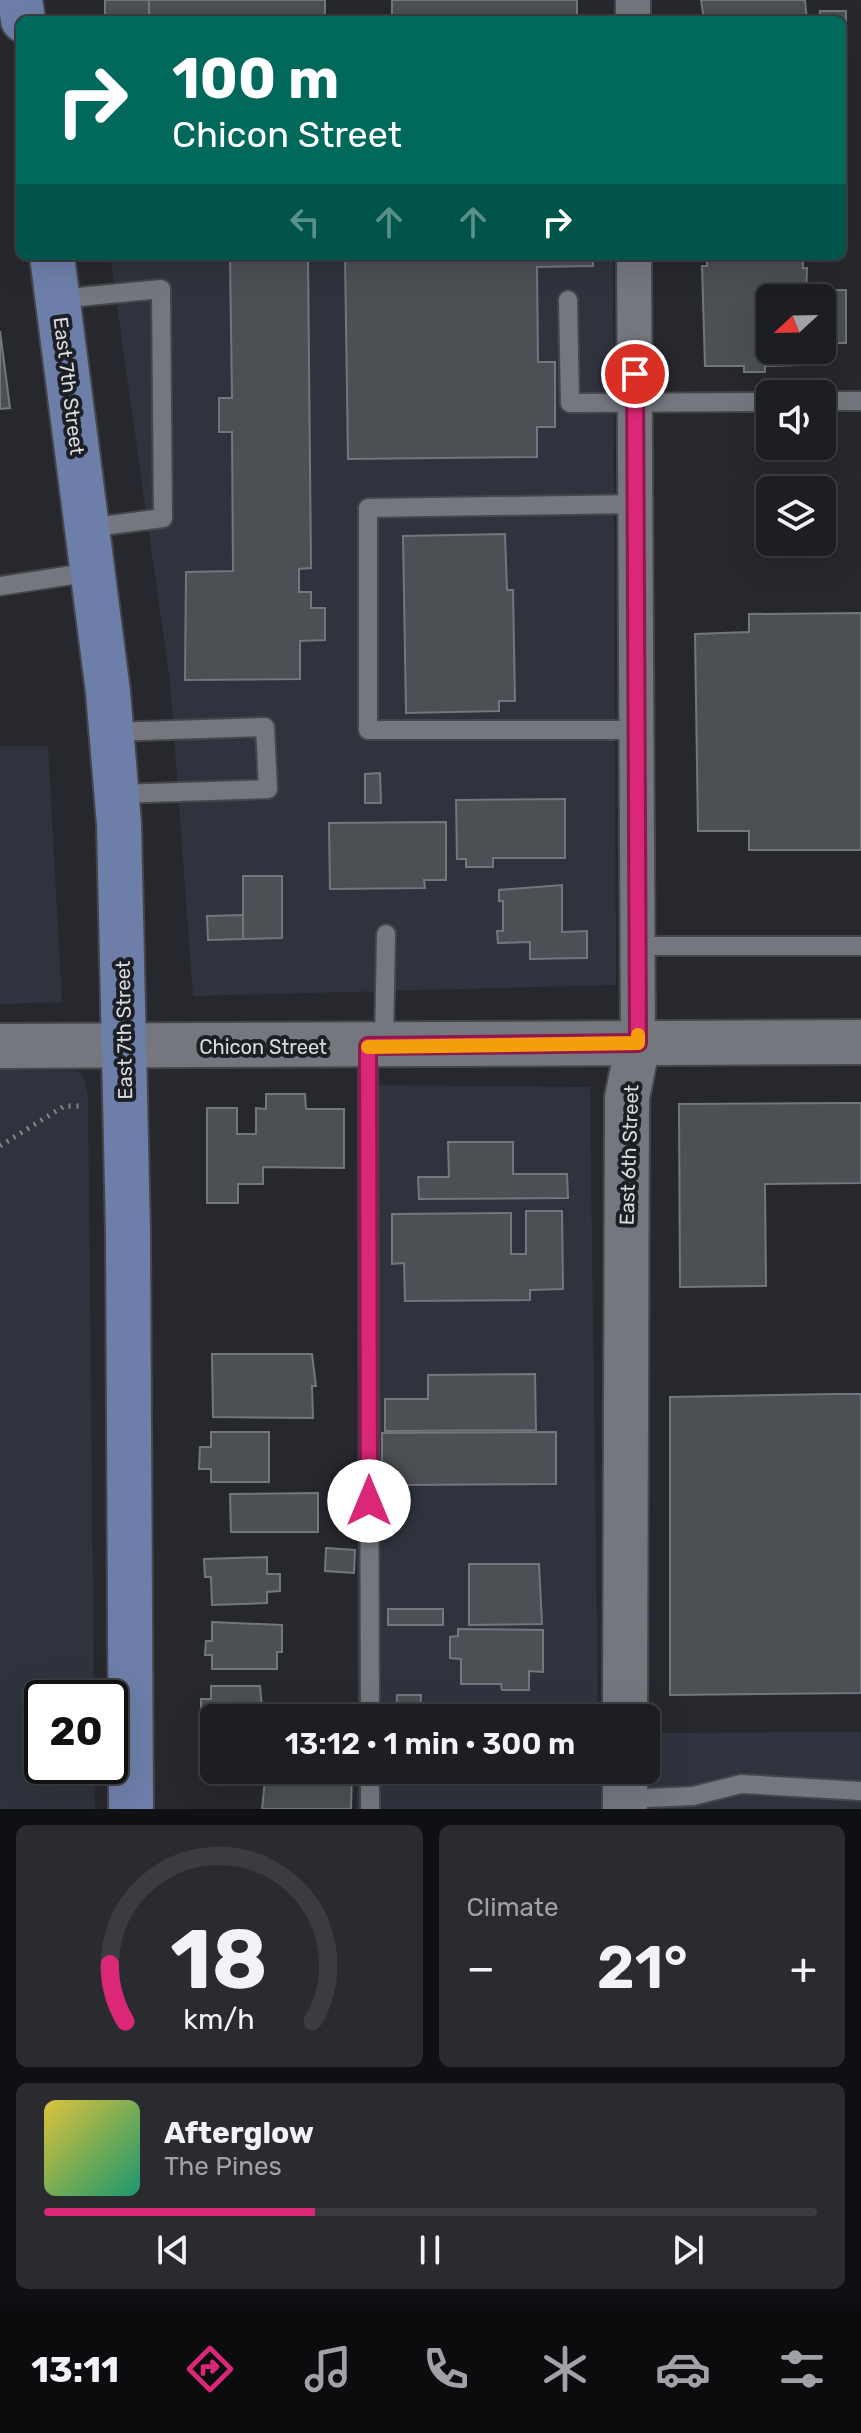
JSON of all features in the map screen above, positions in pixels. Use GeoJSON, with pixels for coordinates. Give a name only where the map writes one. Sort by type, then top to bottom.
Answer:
{"type":"FeatureCollection","features":[{"type":"Feature","properties":{"kind":"main road","name":"East 7th Street"},"geometry":{"type":"LineString","coordinates":[[53,260],[117,794],[124,1047],[131,1809]]}},
{"type":"Feature","properties":{"kind":"street","name":"East 6th Street"},"geometry":{"type":"LineString","coordinates":[[625,1704],[627,1098],[638,1043],[634,260]]}},
{"type":"Feature","properties":{"kind":"street","name":"Chicon Street"},"geometry":{"type":"LineString","coordinates":[[0,1046],[861,1042]]}},
{"type":"Feature","properties":{"kind":"lane"},"geometry":{"type":"LineString","coordinates":[[58,299],[161,289],[163,518],[87,528]]}},
{"type":"Feature","properties":{"kind":"lane"},"geometry":{"type":"LineString","coordinates":[[568,300],[570,403],[756,402]]}},
{"type":"Feature","properties":{"kind":"lane"},"geometry":{"type":"LineString","coordinates":[[836,401],[861,401]]}},
{"type":"Feature","properties":{"kind":"lane"},"geometry":{"type":"LineString","coordinates":[[635,504],[368,508],[368,730],[636,730]]}},
{"type":"Feature","properties":{"kind":"lane"},"geometry":{"type":"LineString","coordinates":[[0,586],[92,572]]}},
{"type":"Feature","properties":{"kind":"lane"},"geometry":{"type":"LineString","coordinates":[[111,732],[265,727],[268,789],[117,794]]}},
{"type":"Feature","properties":{"kind":"lane"},"geometry":{"type":"LineString","coordinates":[[370,1704],[376,1046],[386,934]]}},
{"type":"Feature","properties":{"kind":"lane"},"geometry":{"type":"LineString","coordinates":[[637,946],[861,946]]}},
{"type":"Feature","properties":{"kind":"lane"},"geometry":{"type":"LineString","coordinates":[[370,1784],[370,1809]]}},
{"type":"Feature","properties":{"kind":"lane"},"geometry":{"type":"LineString","coordinates":[[625,1793],[693,1796],[741,1784],[861,1791]]}},
{"type":"Feature","properties":{"kind":"path"},"geometry":{"type":"LineString","coordinates":[[0,1146],[64,1106],[82,1106]]}},
{"type":"Feature","properties":{"kind":"shaded area"},"geometry":{"type":"Polygon","coordinates":[[[111,260],[613,260],[616,985],[193,996],[170,682],[111,260]]]}},
{"type":"Feature","properties":{"kind":"shaded area"},"geometry":{"type":"Polygon","coordinates":[[[0,746],[48,746],[62,1002],[0,1004],[0,746]]]}},
{"type":"Feature","properties":{"kind":"shaded area"},"geometry":{"type":"Polygon","coordinates":[[[0,1069],[76,1071],[83,1076],[88,1096],[94,1680],[24,1680],[24,1784],[94,1784],[95,1809],[0,1809],[0,1069]]]}},
{"type":"Feature","properties":{"kind":"shaded area"},"geometry":{"type":"Polygon","coordinates":[[[357,1085],[590,1087],[598,1704],[357,1704],[357,1085]]]}},
{"type":"Feature","properties":{"kind":"shaded area"},"geometry":{"type":"Polygon","coordinates":[[[861,1732],[861,1809],[357,1809],[357,1784],[660,1784],[660,1733],[861,1732]]]}},
{"type":"Feature","properties":{"kind":"building"},"geometry":{"type":"Polygon","coordinates":[[[105,0],[149,0],[149,16],[105,16],[105,0]]]}},
{"type":"Feature","properties":{"kind":"building"},"geometry":{"type":"Polygon","coordinates":[[[149,0],[325,0],[325,16],[149,16],[149,0]]]}},
{"type":"Feature","properties":{"kind":"building"},"geometry":{"type":"Polygon","coordinates":[[[392,0],[577,0],[577,16],[392,16],[392,0]]]}},
{"type":"Feature","properties":{"kind":"building"},"geometry":{"type":"Polygon","coordinates":[[[701,0],[805,0],[807,16],[703,16],[701,0]]]}},
{"type":"Feature","properties":{"kind":"building"},"geometry":{"type":"Polygon","coordinates":[[[820,11],[846,11],[846,16],[819,16],[820,11]]]}},
{"type":"Feature","properties":{"kind":"building"},"geometry":{"type":"Polygon","coordinates":[[[230,260],[308,260],[311,568],[299,569],[299,592],[311,592],[311,608],[325,608],[325,640],[300,641],[300,679],[185,680],[186,572],[233,571],[232,432],[219,432],[219,398],[232,398],[230,260]]]}},
{"type":"Feature","properties":{"kind":"building"},"geometry":{"type":"Polygon","coordinates":[[[345,260],[593,260],[593,266],[537,267],[538,362],[555,362],[555,427],[537,427],[537,457],[348,459],[345,260]]]}},
{"type":"Feature","properties":{"kind":"building"},"geometry":{"type":"Polygon","coordinates":[[[707,260],[803,260],[803,268],[807,268],[806,284],[756,284],[756,364],[802,365],[765,366],[765,372],[744,372],[744,366],[705,366],[702,266],[707,266],[707,260]]]}},
{"type":"Feature","properties":{"kind":"building"},"geometry":{"type":"Polygon","coordinates":[[[836,290],[846,290],[846,343],[836,343],[836,290]]]}},
{"type":"Feature","properties":{"kind":"building"},"geometry":{"type":"Polygon","coordinates":[[[0,331],[10,408],[0,409],[0,331]]]}},
{"type":"Feature","properties":{"kind":"building"},"geometry":{"type":"Polygon","coordinates":[[[505,534],[507,590],[513,590],[515,701],[499,701],[499,711],[406,713],[403,536],[505,534]]]}},
{"type":"Feature","properties":{"kind":"building"},"geometry":{"type":"Polygon","coordinates":[[[861,613],[861,850],[749,850],[749,831],[698,831],[695,634],[749,632],[749,614],[861,613]]]}},
{"type":"Feature","properties":{"kind":"building"},"geometry":{"type":"Polygon","coordinates":[[[380,773],[381,803],[365,803],[365,774],[380,773]]]}},
{"type":"Feature","properties":{"kind":"building"},"geometry":{"type":"Polygon","coordinates":[[[565,799],[565,858],[493,858],[493,867],[466,867],[466,859],[457,859],[456,800],[565,799]]]}},
{"type":"Feature","properties":{"kind":"building"},"geometry":{"type":"Polygon","coordinates":[[[446,822],[446,880],[424,880],[425,888],[330,889],[329,823],[446,822]]]}},
{"type":"Feature","properties":{"kind":"building"},"geometry":{"type":"Polygon","coordinates":[[[243,876],[282,876],[282,938],[243,939],[243,876]]]}},
{"type":"Feature","properties":{"kind":"building"},"geometry":{"type":"Polygon","coordinates":[[[562,885],[562,932],[587,931],[587,958],[530,959],[530,942],[498,943],[497,931],[503,931],[503,901],[499,901],[499,890],[562,885]]]}},
{"type":"Feature","properties":{"kind":"building"},"geometry":{"type":"Polygon","coordinates":[[[243,915],[243,939],[208,940],[207,916],[243,915]]]}},
{"type":"Feature","properties":{"kind":"building"},"geometry":{"type":"Polygon","coordinates":[[[266,1094],[305,1094],[306,1109],[344,1109],[344,1168],[263,1167],[263,1184],[238,1184],[238,1203],[207,1203],[207,1108],[237,1108],[237,1134],[256,1134],[256,1108],[266,1109],[266,1094]]]}},
{"type":"Feature","properties":{"kind":"building"},"geometry":{"type":"Polygon","coordinates":[[[861,1103],[861,1183],[765,1184],[766,1286],[680,1287],[679,1104],[861,1103]]]}},
{"type":"Feature","properties":{"kind":"building"},"geometry":{"type":"Polygon","coordinates":[[[448,1142],[513,1142],[513,1174],[567,1174],[568,1198],[419,1199],[418,1177],[449,1177],[448,1142]]]}},
{"type":"Feature","properties":{"kind":"building"},"geometry":{"type":"Polygon","coordinates":[[[526,1211],[562,1211],[563,1289],[530,1290],[530,1300],[405,1301],[404,1263],[392,1264],[392,1214],[511,1213],[511,1254],[526,1254],[526,1211]]]}},
{"type":"Feature","properties":{"kind":"building"},"geometry":{"type":"Polygon","coordinates":[[[212,1354],[312,1354],[316,1386],[312,1386],[313,1418],[213,1417],[212,1354]]]}},
{"type":"Feature","properties":{"kind":"building"},"geometry":{"type":"Polygon","coordinates":[[[535,1374],[536,1430],[385,1431],[385,1399],[428,1399],[428,1375],[535,1374]]]}},
{"type":"Feature","properties":{"kind":"building"},"geometry":{"type":"Polygon","coordinates":[[[861,1394],[861,1693],[670,1695],[670,1397],[861,1394]]]}},
{"type":"Feature","properties":{"kind":"building"},"geometry":{"type":"Polygon","coordinates":[[[211,1432],[269,1432],[269,1482],[211,1482],[211,1469],[199,1469],[200,1447],[211,1447],[211,1432]]]}},
{"type":"Feature","properties":{"kind":"building"},"geometry":{"type":"Polygon","coordinates":[[[556,1432],[556,1484],[404,1485],[404,1503],[382,1503],[382,1433],[556,1432]]]}},
{"type":"Feature","properties":{"kind":"building"},"geometry":{"type":"Polygon","coordinates":[[[318,1493],[318,1532],[231,1532],[230,1494],[318,1493]]]}},
{"type":"Feature","properties":{"kind":"building"},"geometry":{"type":"Polygon","coordinates":[[[326,1548],[355,1550],[354,1573],[325,1571],[326,1548]]]}},
{"type":"Feature","properties":{"kind":"building"},"geometry":{"type":"Polygon","coordinates":[[[267,1557],[267,1574],[280,1574],[280,1591],[267,1592],[267,1603],[212,1605],[211,1577],[205,1577],[204,1559],[267,1557]]]}},
{"type":"Feature","properties":{"kind":"building"},"geometry":{"type":"Polygon","coordinates":[[[469,1564],[539,1564],[542,1624],[469,1625],[469,1564]]]}},
{"type":"Feature","properties":{"kind":"building"},"geometry":{"type":"Polygon","coordinates":[[[388,1609],[443,1609],[443,1625],[388,1625],[388,1609]]]}},
{"type":"Feature","properties":{"kind":"building"},"geometry":{"type":"Polygon","coordinates":[[[212,1622],[282,1625],[282,1652],[277,1652],[277,1669],[212,1669],[212,1655],[205,1655],[206,1641],[212,1641],[212,1622]]]}},
{"type":"Feature","properties":{"kind":"building"},"geometry":{"type":"Polygon","coordinates":[[[458,1629],[543,1630],[543,1672],[529,1671],[529,1690],[502,1690],[501,1684],[461,1684],[461,1659],[450,1658],[450,1637],[458,1636],[458,1629]]]}},
{"type":"Feature","properties":{"kind":"building"},"geometry":{"type":"Polygon","coordinates":[[[211,1686],[260,1686],[262,1704],[201,1704],[201,1699],[211,1699],[211,1686]]]}},
{"type":"Feature","properties":{"kind":"building"},"geometry":{"type":"Polygon","coordinates":[[[397,1695],[421,1695],[421,1704],[397,1704],[397,1695]]]}},
{"type":"Feature","properties":{"kind":"building"},"geometry":{"type":"Polygon","coordinates":[[[265,1784],[352,1784],[351,1809],[262,1809],[265,1784]]]}},
{"type":"Feature","properties":{"kind":"slow traffic"},"geometry":{"type":"LineString","coordinates":[[368,1047],[638,1043],[638,1035]]}},
{"type":"Feature","properties":{"kind":"route"},"geometry":{"type":"LineString","coordinates":[[369,1501],[368,1046],[638,1043],[635,374]]}}]}
